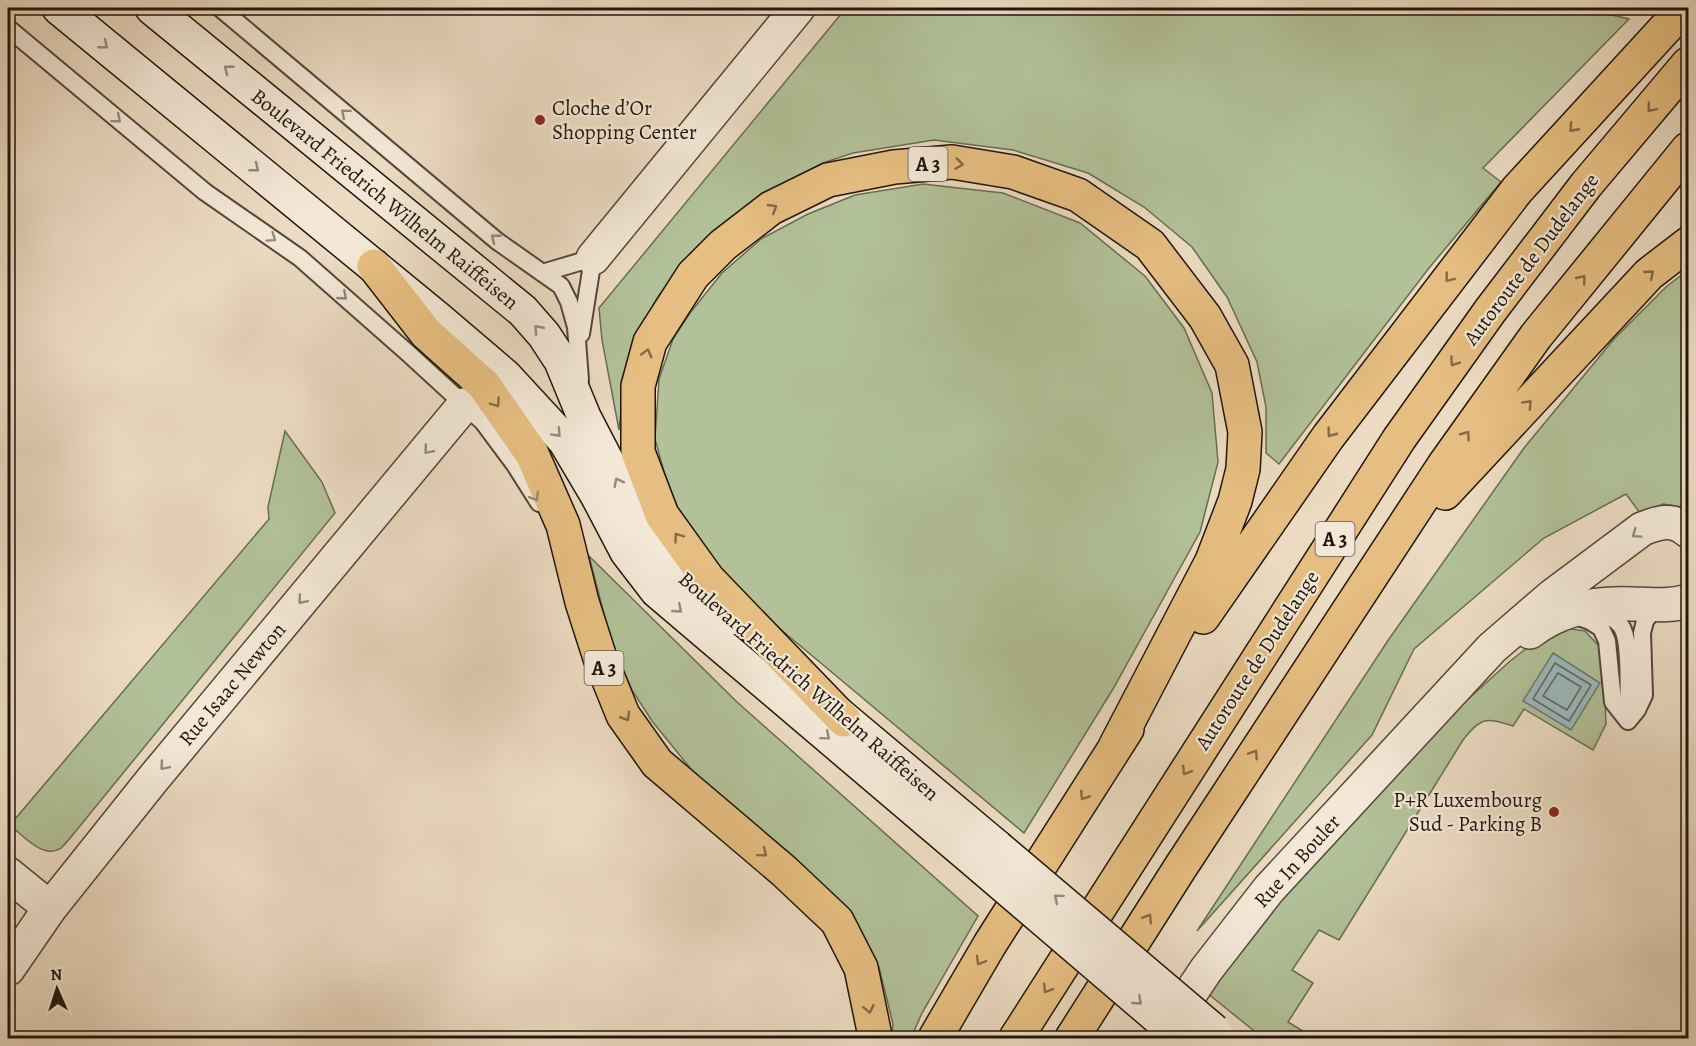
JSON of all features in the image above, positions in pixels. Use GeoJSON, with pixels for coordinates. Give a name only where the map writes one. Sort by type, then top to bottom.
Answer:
{"type":"FeatureCollection","features":[{"type":"Feature","properties":{"kind":"highway","name":"A 3"},"geometry":{"type":"LineString","coordinates":[[935,1038],[990,944],[1115,747],[1328,437],[1517,190],[1684,8]]}},
{"type":"Feature","properties":{"kind":"highway","name":"Autoroute de Dudelange"},"geometry":{"type":"LineString","coordinates":[[1016,1038],[1399,439],[1490,311],[1586,185],[1689,64]]}},
{"type":"Feature","properties":{"kind":"highway","name":"A 3"},"geometry":{"type":"LineString","coordinates":[[1072,1038],[1180,868],[1444,465],[1536,336],[1689,149]]}},
{"type":"Feature","properties":{"kind":"highway","name":"A 3"},"geometry":{"type":"LineString","coordinates":[[844,720],[708,579],[662,515],[639,452],[638,386],[650,342],[693,275],[723,246],[771,208],[828,180],[894,167],[952,162],[1013,172],[1078,195],[1150,245],[1205,317],[1232,365],[1245,432],[1243,469],[1235,501],[1212,561],[1115,747]]}},
{"type":"Feature","properties":{"kind":"highway","name":"A 3"},"geometry":{"type":"LineString","coordinates":[[1374,570],[1648,274],[1689,244]]}},
{"type":"Feature","properties":{"kind":"highway","name":"A 3"},"geometry":{"type":"LineString","coordinates":[[374,266],[426,333],[484,385],[532,454],[563,525],[582,602],[600,658],[623,715],[657,763],[784,871],[837,921],[861,968],[874,1031],[873,1038]]}},
{"type":"Feature","properties":{"kind":"main road"},"geometry":{"type":"LineString","coordinates":[[59,8],[505,376],[565,441],[627,552],[657,591],[990,857],[1220,1034]]}},
{"type":"Feature","properties":{"kind":"main road","name":"Boulevard Friedrich Wilhelm Raiffeisen"},"geometry":{"type":"LineString","coordinates":[[152,8],[522,311],[544,335],[561,361],[584,417],[637,519],[681,577],[844,720],[990,857]]}},
{"type":"Feature","properties":{"kind":"main road"},"geometry":{"type":"LineString","coordinates":[[593,258],[798,8]]}},
{"type":"Feature","properties":{"kind":"main road","name":"Rue Isaac Newton"},"geometry":{"type":"LineString","coordinates":[[8,969],[50,908],[153,779],[464,405]]}},
{"type":"Feature","properties":{"kind":"main road","name":"Rue In Bouler"},"geometry":{"type":"LineString","coordinates":[[1160,1038],[1206,970],[1269,889],[1492,648],[1551,597],[1642,529],[1659,522],[1673,522],[1689,531]]}},
{"type":"Feature","properties":{"kind":"main road","name":"Rue In Bouler"},"geometry":{"type":"LineString","coordinates":[[1449,696],[1534,629],[1561,614],[1583,606],[1608,603],[1673,603]]}},
{"type":"Feature","properties":{"kind":"main road"},"geometry":{"type":"LineString","coordinates":[[990,857],[1182,1038]]}},
{"type":"Feature","properties":{"kind":"main road"},"geometry":{"type":"LineString","coordinates":[[8,874],[50,908]]}},
{"type":"Feature","properties":{"kind":"lane","name":"Boulevard Friedrich Wilhelm Raiffeisen"},"geometry":{"type":"LineString","coordinates":[[220,8],[497,241],[561,286],[569,302],[576,327],[584,417]]}},
{"type":"Feature","properties":{"kind":"lane"},"geometry":{"type":"LineString","coordinates":[[8,28],[205,192],[300,258],[483,422],[538,501],[582,602]]}},
{"type":"Feature","properties":{"kind":"lane"},"geometry":{"type":"LineString","coordinates":[[542,273],[593,258],[580,341],[579,374]]}},
{"type":"Feature","properties":{"kind":"lane"},"geometry":{"type":"LineString","coordinates":[[1561,614],[1579,616],[1601,628],[1607,641],[1613,702],[1628,721],[1644,696],[1642,633],[1645,621],[1673,603]]}},
{"type":"Feature","properties":{"kind":"green space"},"geometry":{"type":"Polygon","coordinates":[[[846,8],[1582,8],[1629,19],[1483,168],[1501,182],[1429,268],[1279,464],[1266,453],[1266,407],[1257,362],[1227,297],[1192,247],[1144,207],[1088,173],[1013,150],[934,140],[853,153],[823,163],[773,189],[679,267],[656,300],[638,334],[625,375],[619,430],[602,340],[599,308],[846,8]]]}},
{"type":"Feature","properties":{"kind":"green space"},"geometry":{"type":"Polygon","coordinates":[[[923,184],[1003,193],[1080,223],[1145,276],[1184,328],[1212,393],[1218,462],[1200,532],[1113,689],[1024,833],[767,618],[715,565],[671,497],[655,439],[659,379],[673,339],[690,313],[722,273],[761,239],[808,214],[855,195],[923,184]]]}},
{"type":"Feature","properties":{"kind":"green space"},"geometry":{"type":"Polygon","coordinates":[[[1688,270],[1688,508],[1663,504],[1640,513],[1626,494],[1544,538],[1414,649],[1372,735],[1197,931],[1389,639],[1524,448],[1614,339],[1666,287],[1688,270]]]}},
{"type":"Feature","properties":{"kind":"green space"},"geometry":{"type":"Polygon","coordinates":[[[285,431],[322,482],[335,513],[61,848],[48,851],[34,845],[10,825],[269,519],[268,507],[285,431]]]}},
{"type":"Feature","properties":{"kind":"green space"},"geometry":{"type":"Polygon","coordinates":[[[589,556],[737,702],[978,916],[922,1013],[911,1038],[892,1038],[893,1024],[879,967],[859,930],[712,795],[652,721],[632,690],[611,641],[589,556]]]}},
{"type":"Feature","properties":{"kind":"green space"},"geometry":{"type":"Polygon","coordinates":[[[1558,627],[1585,631],[1599,646],[1604,674],[1606,724],[1593,750],[1524,709],[1513,726],[1490,720],[1475,727],[1463,740],[1339,940],[1319,930],[1292,970],[1313,983],[1288,1022],[1314,1038],[1263,1038],[1207,993],[1280,901],[1455,711],[1509,662],[1558,627]]]}},
{"type":"Feature","properties":{"kind":"water"},"geometry":{"type":"Polygon","coordinates":[[[1553,653],[1600,683],[1571,730],[1523,701],[1553,653]]]}},
{"type":"Feature","properties":{"kind":"tram line"},"geometry":{"type":"LineString","coordinates":[[1673,8],[1688,10]]}},
{"type":"Feature","properties":{"kind":"place","name":"Cloche d’Or Shopping Center"},"geometry":{"type":"Point","coordinates":[540,120]}},
{"type":"Feature","properties":{"kind":"place","name":"P+R Luxembourg Sud - Parking B"},"geometry":{"type":"Point","coordinates":[1554,812]}}]}
